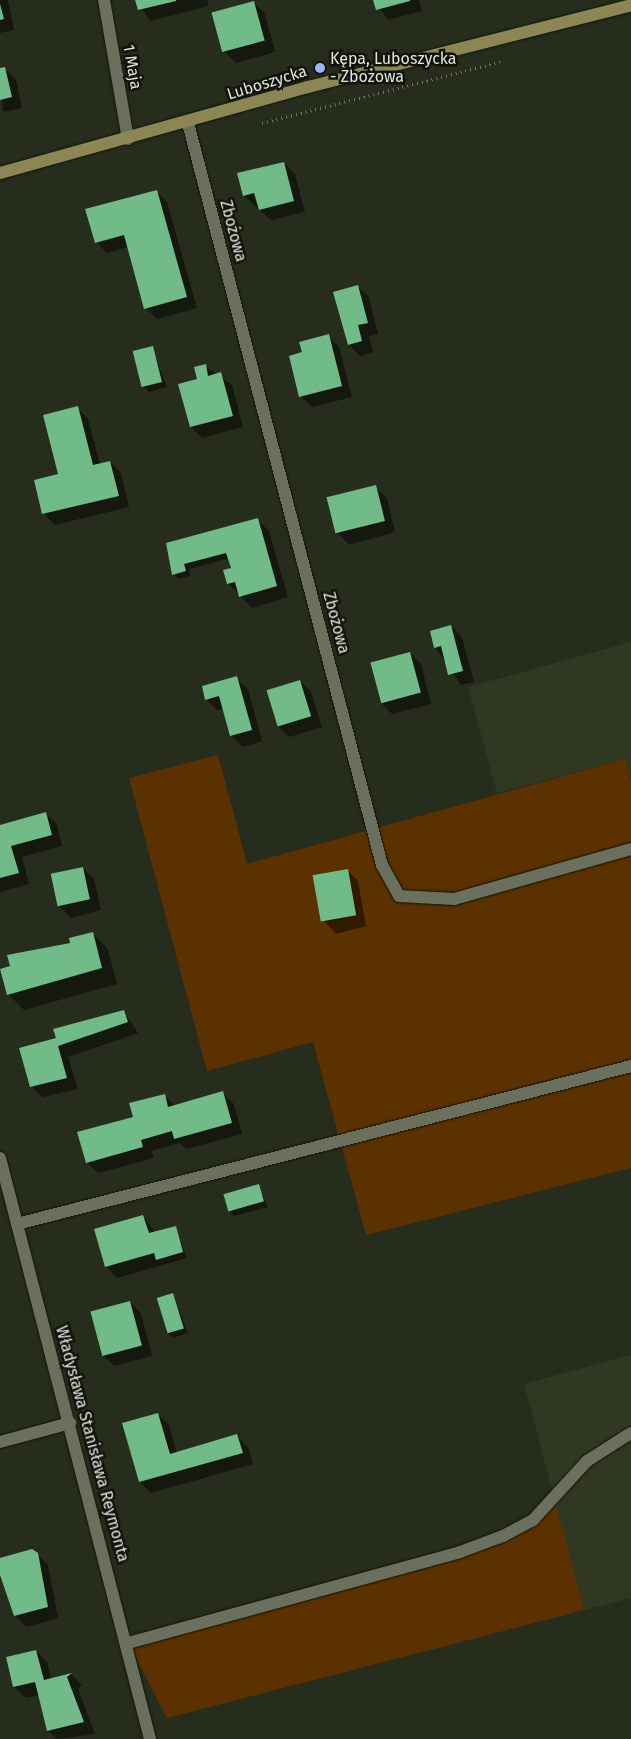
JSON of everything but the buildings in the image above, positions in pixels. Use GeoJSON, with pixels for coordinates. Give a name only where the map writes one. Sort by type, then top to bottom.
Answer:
{"type":"FeatureCollection","features":[{"type":"Feature","properties":{"kind":"street","name":"1 Maja"},"geometry":{"type":"LineString","coordinates":[[104,0],[128,139]]}},
{"type":"Feature","properties":{"kind":"street","name":"Luboszycka"},"geometry":{"type":"LineString","coordinates":[[0,173],[188,123],[308,87],[631,5]]}},
{"type":"Feature","properties":{"kind":"street","name":"Zbożowa"},"geometry":{"type":"LineString","coordinates":[[188,123],[382,864],[399,896],[454,899],[631,849]]}},
{"type":"Feature","properties":{"kind":"street"},"geometry":{"type":"LineString","coordinates":[[17,1224],[631,1066]]}},
{"type":"Feature","properties":{"kind":"street","name":"Władysława Stanisława Reymonta"},"geometry":{"type":"LineString","coordinates":[[0,1158],[128,1643],[150,1739]]}},
{"type":"Feature","properties":{"kind":"street"},"geometry":{"type":"LineString","coordinates":[[0,1442],[70,1423]]}},
{"type":"Feature","properties":{"kind":"street"},"geometry":{"type":"LineString","coordinates":[[128,1643],[460,1552],[503,1536],[533,1520],[588,1462],[631,1433]]}},
{"type":"Feature","properties":{"kind":"path"},"geometry":{"type":"LineString","coordinates":[[259,124],[507,60]]}},
{"type":"Feature","properties":{"kind":"shaded area"},"geometry":{"type":"Polygon","coordinates":[[[631,642],[631,781],[625,759],[497,793],[468,687],[631,642]]]}},
{"type":"Feature","properties":{"kind":"shaded area"},"geometry":{"type":"Polygon","coordinates":[[[218,755],[247,864],[625,759],[631,781],[631,1168],[366,1235],[313,1042],[207,1071],[129,778],[218,755]]]}},
{"type":"Feature","properties":{"kind":"shaded area"},"geometry":{"type":"Polygon","coordinates":[[[631,1355],[631,1598],[584,1610],[524,1384],[631,1355]]]}},
{"type":"Feature","properties":{"kind":"shaded area"},"geometry":{"type":"Polygon","coordinates":[[[555,1500],[584,1610],[167,1718],[128,1643],[503,1536],[555,1500]]]}},
{"type":"Feature","properties":{"kind":"place","name":"Kępa, Luboszycka - Zbożowa"},"geometry":{"type":"Point","coordinates":[320,68]}}]}
